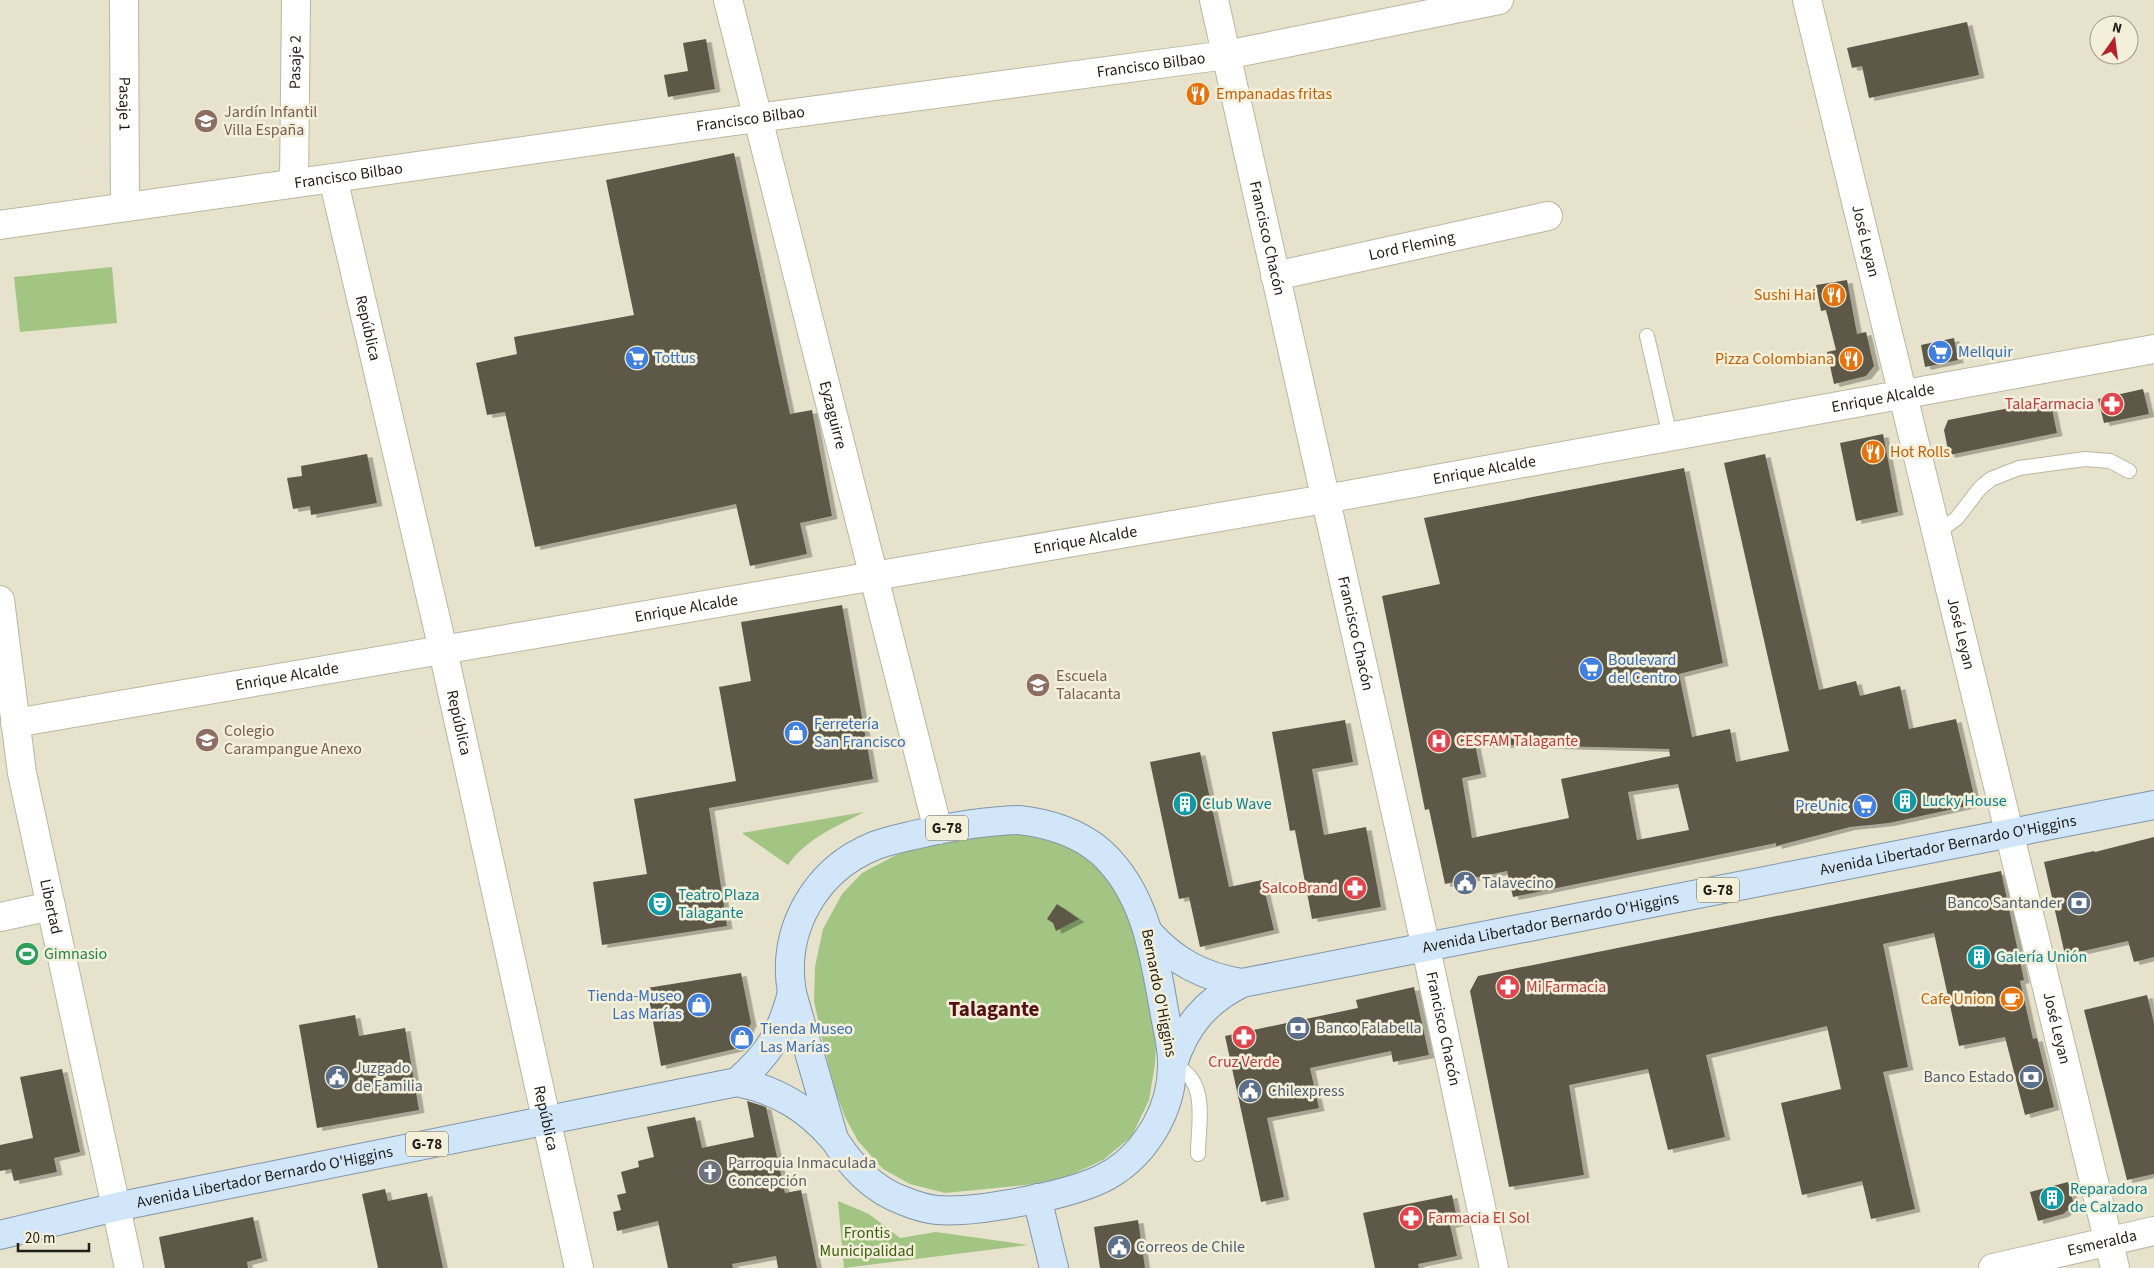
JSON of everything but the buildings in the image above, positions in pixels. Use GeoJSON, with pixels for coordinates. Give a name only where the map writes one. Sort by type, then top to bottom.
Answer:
{"type":"FeatureCollection","features":[{"type":"Feature","properties":{"kind":"main road","name":"Avenida Libertador Bernardo O'Higgins"},"geometry":{"type":"LineString","coordinates":[[1172,1065],[1187,1030],[1198,1015],[1226,991],[1242,983],[2154,805]]}},
{"type":"Feature","properties":{"kind":"main road","name":"Bernardo O'Higgins"},"geometry":{"type":"LineString","coordinates":[[1019,820],[1053,826],[1071,834],[1102,853],[1132,891],[1149,933],[1172,1065],[1169,1092],[1164,1108],[1150,1135],[1132,1158],[1109,1176],[1093,1184],[1037,1198],[958,1210],[936,1210],[887,1194],[873,1185],[845,1156],[834,1139],[792,993],[789,968],[793,938],[807,902],[824,879],[840,866],[874,846],[938,830],[982,822],[1019,820]]}},
{"type":"Feature","properties":{"kind":"main road","name":"Avenida Libertador Bernardo O'Higgins"},"geometry":{"type":"LineString","coordinates":[[1149,933],[1161,946],[1190,968],[1206,975],[1242,983]]}},
{"type":"Feature","properties":{"kind":"main road","name":"G-78"},"geometry":{"type":"LineString","coordinates":[[737,1082],[771,1048],[781,1027],[792,993]]}},
{"type":"Feature","properties":{"kind":"main road","name":"Avenida Libertador Bernardo O'Higgins"},"geometry":{"type":"LineString","coordinates":[[0,1235],[116,1207],[737,1082],[754,1085],[784,1098],[809,1114],[834,1139]]}},
{"type":"Feature","properties":{"kind":"main road"},"geometry":{"type":"LineString","coordinates":[[1037,1198],[1054,1268]]}},
{"type":"Feature","properties":{"kind":"street","name":"Pasaje 1"},"geometry":{"type":"LineString","coordinates":[[124,0],[126,207]]}},
{"type":"Feature","properties":{"kind":"street","name":"Pasaje 2"},"geometry":{"type":"LineString","coordinates":[[294,184],[296,0]]}},
{"type":"Feature","properties":{"kind":"street","name":"Eyzaguirre"},"geometry":{"type":"LineString","coordinates":[[728,0],[938,830]]}},
{"type":"Feature","properties":{"kind":"street","name":"Francisco Chacón"},"geometry":{"type":"LineString","coordinates":[[1214,0],[1426,948],[1494,1268]]}},
{"type":"Feature","properties":{"kind":"street","name":"Francisco Bilbao"},"geometry":{"type":"LineString","coordinates":[[0,225],[758,118],[1226,55],[1499,0]]}},
{"type":"Feature","properties":{"kind":"street","name":"José Leyan"},"geometry":{"type":"LineString","coordinates":[[1806,0],[2011,833],[2115,1268]]}},
{"type":"Feature","properties":{"kind":"street","name":"República"},"geometry":{"type":"LineString","coordinates":[[333,178],[443,651],[579,1268]]}},
{"type":"Feature","properties":{"kind":"street","name":"Lord Fleming"},"geometry":{"type":"LineString","coordinates":[[1275,276],[1548,216]]}},
{"type":"Feature","properties":{"kind":"street","name":"Enrique Alcalde"},"geometry":{"type":"LineString","coordinates":[[15,723],[1325,499],[2154,349]]}},
{"type":"Feature","properties":{"kind":"street","name":"Libertad"},"geometry":{"type":"LineString","coordinates":[[0,600],[22,773],[130,1268]]}},
{"type":"Feature","properties":{"kind":"street"},"geometry":{"type":"LineString","coordinates":[[0,917],[51,906]]}},
{"type":"Feature","properties":{"kind":"street","name":"Esmeralda"},"geometry":{"type":"LineString","coordinates":[[1993,1268],[2154,1231]]}},
{"type":"Feature","properties":{"kind":"lane"},"geometry":{"type":"LineString","coordinates":[[1647,336],[1670,436]]}},
{"type":"Feature","properties":{"kind":"lane"},"geometry":{"type":"LineString","coordinates":[[1937,533],[1957,518],[1980,488],[1991,479],[2019,468],[2085,459],[2110,460],[2129,471]]}},
{"type":"Feature","properties":{"kind":"lane"},"geometry":{"type":"LineString","coordinates":[[1172,1065],[1182,1068],[1190,1074],[1198,1089],[1198,1154]]}},
{"type":"Feature","properties":{"kind":"green space"},"geometry":{"type":"Polygon","coordinates":[[[112,267],[117,323],[20,332],[14,277],[112,267]]]}},
{"type":"Feature","properties":{"kind":"green space"},"geometry":{"type":"Polygon","coordinates":[[[864,812],[813,840],[788,865],[742,833],[864,812]]]}},
{"type":"Feature","properties":{"kind":"green space"},"geometry":{"type":"Polygon","coordinates":[[[1017,833],[1054,842],[1078,852],[1105,874],[1123,898],[1139,943],[1157,1026],[1155,1064],[1149,1100],[1132,1136],[1103,1160],[1064,1178],[1026,1185],[945,1193],[910,1184],[883,1169],[858,1141],[845,1117],[835,1090],[823,1043],[814,1001],[815,967],[823,929],[842,894],[862,873],[896,855],[934,841],[1017,833]]]}},
{"type":"Feature","properties":{"kind":"green space","name":"Frontis Municipalidad"},"geometry":{"type":"Polygon","coordinates":[[[838,1201],[869,1214],[900,1238],[936,1232],[1028,1245],[844,1268],[838,1201]]]}},
{"type":"Feature","properties":{"kind":"place","name":"Empanadas fritas"},"geometry":{"type":"Point","coordinates":[1198,94]}},
{"type":"Feature","properties":{"kind":"place","name":"Jardín Infantil Villa España"},"geometry":{"type":"Point","coordinates":[206,121]}},
{"type":"Feature","properties":{"kind":"place","name":"Sushi Hai"},"geometry":{"type":"Point","coordinates":[1834,295]}},
{"type":"Feature","properties":{"kind":"place","name":"Mellquir"},"geometry":{"type":"Point","coordinates":[1940,352]}},
{"type":"Feature","properties":{"kind":"place","name":"Tottus"},"geometry":{"type":"Point","coordinates":[637,358]}},
{"type":"Feature","properties":{"kind":"place","name":"Pizza Colombiana"},"geometry":{"type":"Point","coordinates":[1851,359]}},
{"type":"Feature","properties":{"kind":"place","name":"TalaFarmacia"},"geometry":{"type":"Point","coordinates":[2112,404]}},
{"type":"Feature","properties":{"kind":"place","name":"Hot Rolls"},"geometry":{"type":"Point","coordinates":[1873,452]}},
{"type":"Feature","properties":{"kind":"place","name":"Boulevard del Centro"},"geometry":{"type":"Point","coordinates":[1591,669]}},
{"type":"Feature","properties":{"kind":"place","name":"Escuela Talacanta"},"geometry":{"type":"Point","coordinates":[1038,685]}},
{"type":"Feature","properties":{"kind":"place","name":"Ferretería San Francisco"},"geometry":{"type":"Point","coordinates":[796,733]}},
{"type":"Feature","properties":{"kind":"place","name":"Colegio Carampangue Anexo"},"geometry":{"type":"Point","coordinates":[207,740]}},
{"type":"Feature","properties":{"kind":"place","name":"CESFAM Talagante"},"geometry":{"type":"Point","coordinates":[1439,741]}},
{"type":"Feature","properties":{"kind":"place","name":"Lucky House"},"geometry":{"type":"Point","coordinates":[1905,801]}},
{"type":"Feature","properties":{"kind":"place","name":"Club Wave"},"geometry":{"type":"Point","coordinates":[1185,804]}},
{"type":"Feature","properties":{"kind":"place","name":"PreUnic"},"geometry":{"type":"Point","coordinates":[1865,806]}},
{"type":"Feature","properties":{"kind":"place","name":"Talavecino"},"geometry":{"type":"Point","coordinates":[1465,883]}},
{"type":"Feature","properties":{"kind":"place","name":"SalcoBrand"},"geometry":{"type":"Point","coordinates":[1355,888]}},
{"type":"Feature","properties":{"kind":"place","name":"Banco Santander"},"geometry":{"type":"Point","coordinates":[2079,903]}},
{"type":"Feature","properties":{"kind":"place","name":"Teatro Plaza Talagante"},"geometry":{"type":"Point","coordinates":[660,904]}},
{"type":"Feature","properties":{"kind":"place","name":"Gimnasio"},"geometry":{"type":"Point","coordinates":[27,954]}},
{"type":"Feature","properties":{"kind":"place","name":"Galería Unión"},"geometry":{"type":"Point","coordinates":[1979,957]}},
{"type":"Feature","properties":{"kind":"place","name":"Mi Farmacia"},"geometry":{"type":"Point","coordinates":[1508,987]}},
{"type":"Feature","properties":{"kind":"place","name":"Cafe Union"},"geometry":{"type":"Point","coordinates":[2012,999]}},
{"type":"Feature","properties":{"kind":"place","name":"Tienda-Museo Las Marías"},"geometry":{"type":"Point","coordinates":[699,1005]}},
{"type":"Feature","properties":{"kind":"place","name":"Banco Falabella"},"geometry":{"type":"Point","coordinates":[1298,1028]}},
{"type":"Feature","properties":{"kind":"place","name":"Cruz Verde"},"geometry":{"type":"Point","coordinates":[1244,1037]}},
{"type":"Feature","properties":{"kind":"place","name":"Tienda Museo Las Marías"},"geometry":{"type":"Point","coordinates":[742,1038]}},
{"type":"Feature","properties":{"kind":"place","name":"Juzgado de Familia"},"geometry":{"type":"Point","coordinates":[337,1077]}},
{"type":"Feature","properties":{"kind":"place","name":"Banco Estado"},"geometry":{"type":"Point","coordinates":[2031,1077]}},
{"type":"Feature","properties":{"kind":"place","name":"Chilexpress"},"geometry":{"type":"Point","coordinates":[1250,1091]}},
{"type":"Feature","properties":{"kind":"place","name":"Parroquia Inmaculada Concepción"},"geometry":{"type":"Point","coordinates":[710,1172]}},
{"type":"Feature","properties":{"kind":"place","name":"Reparadora de Calzado"},"geometry":{"type":"Point","coordinates":[2052,1198]}},
{"type":"Feature","properties":{"kind":"place","name":"Farmacia El Sol"},"geometry":{"type":"Point","coordinates":[1411,1218]}},
{"type":"Feature","properties":{"kind":"place","name":"Correos de Chile"},"geometry":{"type":"Point","coordinates":[1119,1247]}},
{"type":"Feature","properties":{"kind":"district","name":"Talagante"},"geometry":{"type":"Point","coordinates":[994,1009]}}]}
